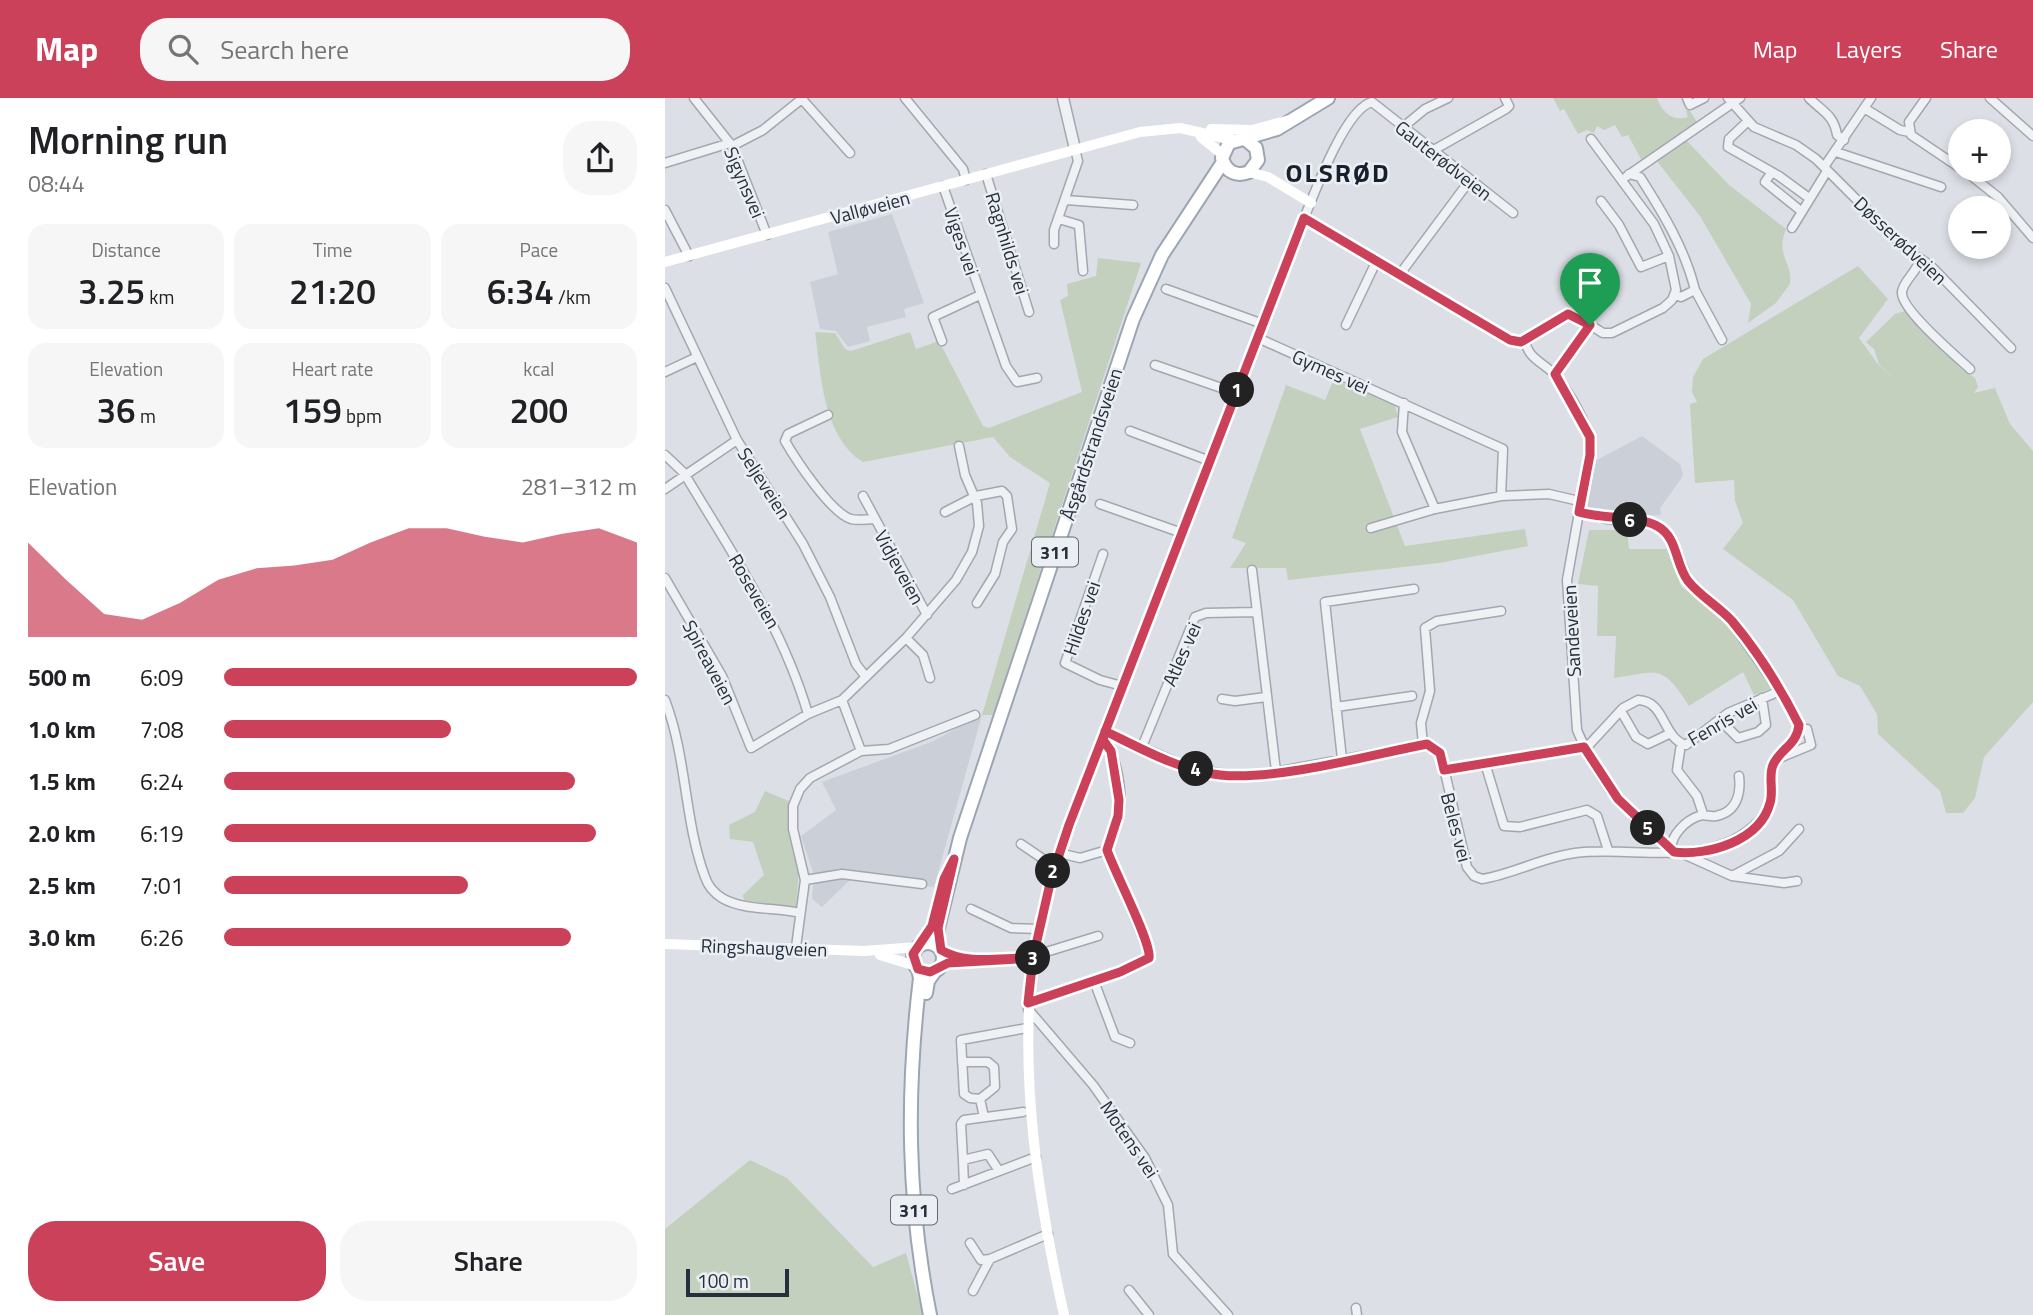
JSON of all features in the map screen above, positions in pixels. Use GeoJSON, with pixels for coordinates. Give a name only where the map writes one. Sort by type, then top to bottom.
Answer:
{"type":"FeatureCollection","features":[{"type":"Feature","properties":{"kind":"main road"},"geometry":{"type":"LineString","coordinates":[[1239,140],[1277,129],[1328,98]]}},
{"type":"Feature","properties":{"kind":"main road"},"geometry":{"type":"LineString","coordinates":[[1185,129],[1252,130],[1290,120]]}},
{"type":"Feature","properties":{"kind":"main road","name":"Valløveien"},"geometry":{"type":"LineString","coordinates":[[665,262],[1152,130],[1185,129],[1239,140]]}},
{"type":"Feature","properties":{"kind":"main road"},"geometry":{"type":"LineString","coordinates":[[1185,129],[1211,142],[1235,174]]}},
{"type":"Feature","properties":{"kind":"main road"},"geometry":{"type":"LineString","coordinates":[[1277,129],[1249,172],[1268,177],[1311,203]]}},
{"type":"Feature","properties":{"kind":"main road"},"geometry":{"type":"LineString","coordinates":[[1239,140],[1254,145],[1258,157],[1311,203]]}},
{"type":"Feature","properties":{"kind":"main road","name":"311"},"geometry":{"type":"LineString","coordinates":[[1223,158],[1239,140]]}},
{"type":"Feature","properties":{"kind":"main road","name":"Åsgårdstrandsveien"},"geometry":{"type":"LineString","coordinates":[[911,1104],[927,981],[943,959],[938,928],[954,859],[1133,319],[1161,255],[1223,158]]}},
{"type":"Feature","properties":{"kind":"main road","name":"311"},"geometry":{"type":"LineString","coordinates":[[1235,174],[1249,172]]}},
{"type":"Feature","properties":{"kind":"main road","name":"Åsgårdstrandsveien"},"geometry":{"type":"LineString","coordinates":[[1198,200],[1212,187],[1235,174]]}},
{"type":"Feature","properties":{"kind":"main road","name":"Åsgårdstrandsveien"},"geometry":{"type":"LineString","coordinates":[[930,1315],[916,1223],[909,1084],[917,967],[913,954],[932,926],[944,879],[954,859]]}},
{"type":"Feature","properties":{"kind":"main road"},"geometry":{"type":"LineString","coordinates":[[920,945],[930,943],[949,955],[989,960]]}},
{"type":"Feature","properties":{"kind":"main road","name":"Ringshaugveien"},"geometry":{"type":"LineString","coordinates":[[665,944],[863,951],[920,945]]}},
{"type":"Feature","properties":{"kind":"main road","name":"Ringshaugveien"},"geometry":{"type":"LineString","coordinates":[[863,951],[917,967]]}},
{"type":"Feature","properties":{"kind":"main road"},"geometry":{"type":"LineString","coordinates":[[917,967],[927,973],[948,963],[1033,957]]}},
{"type":"Feature","properties":{"kind":"main road","name":"Gauterødveien"},"geometry":{"type":"LineString","coordinates":[[1033,957],[1027,1028],[1029,1088],[1036,1157],[1064,1315]]}},
{"type":"Feature","properties":{"kind":"street","name":"Sigynsvei"},"geometry":{"type":"LineString","coordinates":[[694,98],[731,145],[767,235]]}},
{"type":"Feature","properties":{"kind":"street"},"geometry":{"type":"LineString","coordinates":[[665,163],[731,145],[763,130],[802,98],[850,153]]}},
{"type":"Feature","properties":{"kind":"street"},"geometry":{"type":"LineString","coordinates":[[905,98],[963,169],[966,180]]}},
{"type":"Feature","properties":{"kind":"street"},"geometry":{"type":"LineString","coordinates":[[1054,244],[1054,230],[1077,161],[1063,98]]}},
{"type":"Feature","properties":{"kind":"street"},"geometry":{"type":"LineString","coordinates":[[1402,128],[1425,108],[1448,98]]}},
{"type":"Feature","properties":{"kind":"street"},"geometry":{"type":"LineString","coordinates":[[1432,151],[1506,110],[1509,106],[1505,98]]}},
{"type":"Feature","properties":{"kind":"street"},"geometry":{"type":"LineString","coordinates":[[1687,98],[1691,105],[1704,98]]}},
{"type":"Feature","properties":{"kind":"street"},"geometry":{"type":"LineString","coordinates":[[1626,177],[1730,101],[1740,98]]}},
{"type":"Feature","properties":{"kind":"street"},"geometry":{"type":"LineString","coordinates":[[1809,98],[1829,114],[1835,123],[1837,135],[1844,140]]}},
{"type":"Feature","properties":{"kind":"street"},"geometry":{"type":"LineString","coordinates":[[1791,228],[1870,98]]}},
{"type":"Feature","properties":{"kind":"street"},"geometry":{"type":"LineString","coordinates":[[1926,98],[1909,122],[1909,132],[1913,138],[1948,160]]}},
{"type":"Feature","properties":{"kind":"street"},"geometry":{"type":"LineString","coordinates":[[1990,98],[2033,136]]}},
{"type":"Feature","properties":{"kind":"street","name":"Døsserødveien"},"geometry":{"type":"LineString","coordinates":[[1730,101],[1762,132],[1803,148],[1907,250],[1930,265],[2011,348]]}},
{"type":"Feature","properties":{"kind":"street","name":"Gauterødveien"},"geometry":{"type":"LineString","coordinates":[[1033,957],[1059,853],[1304,218],[1339,141],[1363,106],[1372,102],[1513,213]]}},
{"type":"Feature","properties":{"kind":"street"},"geometry":{"type":"LineString","coordinates":[[1864,108],[1900,130],[1909,132]]}},
{"type":"Feature","properties":{"kind":"street"},"geometry":{"type":"LineString","coordinates":[[1748,121],[1729,139],[1728,147],[1772,172],[1809,198]]}},
{"type":"Feature","properties":{"kind":"street"},"geometry":{"type":"LineString","coordinates":[[1304,218],[1502,337],[1518,342],[1525,340],[1568,314],[1603,333],[1618,331],[1653,315],[1675,295],[1677,285],[1669,256],[1648,214],[1626,177],[1591,139]]}},
{"type":"Feature","properties":{"kind":"street"},"geometry":{"type":"LineString","coordinates":[[1836,152],[1941,187]]}},
{"type":"Feature","properties":{"kind":"street"},"geometry":{"type":"LineString","coordinates":[[1772,172],[1765,183],[1801,211]]}},
{"type":"Feature","properties":{"kind":"street","name":"Ragnhilds vei"},"geometry":{"type":"LineString","coordinates":[[986,174],[1029,312]]}},
{"type":"Feature","properties":{"kind":"street"},"geometry":{"type":"LineString","coordinates":[[1626,177],[1640,177],[1666,218],[1676,237],[1695,290],[1722,340]]}},
{"type":"Feature","properties":{"kind":"street"},"geometry":{"type":"LineString","coordinates":[[1400,274],[1470,180]]}},
{"type":"Feature","properties":{"kind":"street"},"geometry":{"type":"LineString","coordinates":[[1979,182],[1998,197],[2033,238]]}},
{"type":"Feature","properties":{"kind":"street","name":"Viges vei"},"geometry":{"type":"LineString","coordinates":[[943,186],[980,295],[1013,379],[1022,382],[1037,378]]}},
{"type":"Feature","properties":{"kind":"street"},"geometry":{"type":"LineString","coordinates":[[1066,200],[1133,205]]}},
{"type":"Feature","properties":{"kind":"street"},"geometry":{"type":"LineString","coordinates":[[1601,201],[1627,239],[1641,267],[1669,256]]}},
{"type":"Feature","properties":{"kind":"street"},"geometry":{"type":"LineString","coordinates":[[665,209],[689,256]]}},
{"type":"Feature","properties":{"kind":"street"},"geometry":{"type":"LineString","coordinates":[[1059,219],[1079,225],[1083,271]]}},
{"type":"Feature","properties":{"kind":"street"},"geometry":{"type":"LineString","coordinates":[[1920,259],[1915,272],[1903,288],[1903,296],[1929,330],[1970,369]]}},
{"type":"Feature","properties":{"kind":"street"},"geometry":{"type":"LineString","coordinates":[[1346,325],[1377,260]]}},
{"type":"Feature","properties":{"kind":"street","name":"Seljeveien"},"geometry":{"type":"LineString","coordinates":[[665,288],[737,440],[798,535],[830,597],[856,664],[866,677]]}},
{"type":"Feature","properties":{"kind":"street"},"geometry":{"type":"LineString","coordinates":[[1166,289],[1263,324]]}},
{"type":"Feature","properties":{"kind":"street"},"geometry":{"type":"LineString","coordinates":[[1675,295],[1681,298],[1695,290]]}},
{"type":"Feature","properties":{"kind":"street","name":"Viges vei"},"geometry":{"type":"LineString","coordinates":[[942,341],[933,317],[980,295]]}},
{"type":"Feature","properties":{"kind":"street"},"geometry":{"type":"LineString","coordinates":[[1555,374],[1590,325]]}},
{"type":"Feature","properties":{"kind":"street","name":"Gymes vei"},"geometry":{"type":"LineString","coordinates":[[1258,338],[1499,444],[1504,458],[1501,496]]}},
{"type":"Feature","properties":{"kind":"street","name":"Sandeveien"},"geometry":{"type":"LineString","coordinates":[[1525,340],[1533,359],[1555,374],[1590,437],[1590,455],[1579,501],[1567,580],[1576,718],[1584,747],[1618,799],[1675,850],[1732,876],[1771,882],[1797,881]]}},
{"type":"Feature","properties":{"kind":"street"},"geometry":{"type":"LineString","coordinates":[[665,372],[698,357]]}},
{"type":"Feature","properties":{"kind":"street"},"geometry":{"type":"LineString","coordinates":[[1155,365],[1236,393]]}},
{"type":"Feature","properties":{"kind":"street"},"geometry":{"type":"LineString","coordinates":[[1404,403],[1402,432],[1435,509]]}},
{"type":"Feature","properties":{"kind":"street","name":"Vidjeveien"},"geometry":{"type":"LineString","coordinates":[[828,415],[787,434],[785,442],[807,474],[843,513],[852,519],[874,519]]}},
{"type":"Feature","properties":{"kind":"street"},"geometry":{"type":"LineString","coordinates":[[1130,431],[1210,461]]}},
{"type":"Feature","properties":{"kind":"street"},"geometry":{"type":"LineString","coordinates":[[665,489],[737,440]]}},
{"type":"Feature","properties":{"kind":"street","name":"Vidjeveien"},"geometry":{"type":"LineString","coordinates":[[751,748],[808,715],[842,700],[906,638],[956,580],[972,552],[979,526],[976,496],[965,475],[959,446]]}},
{"type":"Feature","properties":{"kind":"street","name":"Roseveien"},"geometry":{"type":"LineString","coordinates":[[665,455],[685,475],[771,617],[790,659],[808,715]]}},
{"type":"Feature","properties":{"kind":"street"},"geometry":{"type":"LineString","coordinates":[[945,512],[976,496],[1002,491],[1006,493],[1012,524],[1011,533],[1003,542],[995,574],[977,603]]}},
{"type":"Feature","properties":{"kind":"street"},"geometry":{"type":"LineString","coordinates":[[1371,528],[1435,509],[1501,496],[1549,494],[1579,501]]}},
{"type":"Feature","properties":{"kind":"street","name":"Vidjeveien"},"geometry":{"type":"LineString","coordinates":[[863,496],[927,615]]}},
{"type":"Feature","properties":{"kind":"street"},"geometry":{"type":"LineString","coordinates":[[1100,505],[1182,533]]}},
{"type":"Feature","properties":{"kind":"street"},"geometry":{"type":"LineString","coordinates":[[1579,512],[1606,519],[1647,522],[1662,529],[1673,544],[1689,582],[1731,621],[1799,725],[1798,730],[1807,729],[1811,745],[1779,757]]}},
{"type":"Feature","properties":{"kind":"street","name":"Hildes vei"},"geometry":{"type":"LineString","coordinates":[[1103,554],[1065,663],[1100,680],[1122,686]]}},
{"type":"Feature","properties":{"kind":"street"},"geometry":{"type":"LineString","coordinates":[[1252,570],[1276,771]]}},
{"type":"Feature","properties":{"kind":"street","name":"Spireaveien"},"geometry":{"type":"LineString","coordinates":[[665,578],[722,676],[751,748]]}},
{"type":"Feature","properties":{"kind":"street"},"geometry":{"type":"LineString","coordinates":[[1342,760],[1325,602],[1414,589]]}},
{"type":"Feature","properties":{"kind":"street"},"geometry":{"type":"LineString","coordinates":[[1104,735],[1210,773],[1250,775],[1423,745],[1422,716],[1430,691],[1425,628],[1437,621],[1501,611]]}},
{"type":"Feature","properties":{"kind":"street","name":"Atles vei"},"geometry":{"type":"LineString","coordinates":[[1142,747],[1195,617],[1206,613],[1257,612]]}},
{"type":"Feature","properties":{"kind":"street"},"geometry":{"type":"LineString","coordinates":[[906,638],[923,655],[930,678]]}},
{"type":"Feature","properties":{"kind":"street","name":"Fenris vei"},"geometry":{"type":"LineString","coordinates":[[1671,733],[1649,744],[1641,742],[1621,711],[1634,701],[1645,700],[1655,706],[1681,744],[1694,741],[1740,707],[1778,692]]}},
{"type":"Feature","properties":{"kind":"street"},"geometry":{"type":"LineString","coordinates":[[1336,707],[1412,696]]}},
{"type":"Feature","properties":{"kind":"street"},"geometry":{"type":"LineString","coordinates":[[1222,699],[1235,701],[1266,697]]}},
{"type":"Feature","properties":{"kind":"street"},"geometry":{"type":"LineString","coordinates":[[1720,720],[1738,738],[1758,732],[1766,725],[1762,698]]}},
{"type":"Feature","properties":{"kind":"street"},"geometry":{"type":"LineString","coordinates":[[665,700],[676,732],[702,865],[710,887],[724,899],[735,903],[800,912]]}},
{"type":"Feature","properties":{"kind":"street"},"geometry":{"type":"LineString","coordinates":[[842,700],[861,751]]}},
{"type":"Feature","properties":{"kind":"street"},"geometry":{"type":"LineString","coordinates":[[1444,770],[1584,747],[1595,741],[1621,711]]}},
{"type":"Feature","properties":{"kind":"street"},"geometry":{"type":"LineString","coordinates":[[796,947],[805,880],[793,829],[795,795],[810,778],[861,751],[889,749],[975,715]]}},
{"type":"Feature","properties":{"kind":"street","name":"Beles vei"},"geometry":{"type":"LineString","coordinates":[[1423,745],[1436,749],[1444,770],[1465,863],[1478,878],[1493,877],[1562,855],[1608,850],[1675,850],[1726,845],[1755,825],[1769,808],[1772,771],[1779,757],[1795,740],[1798,730]]}},
{"type":"Feature","properties":{"kind":"street"},"geometry":{"type":"LineString","coordinates":[[1028,1006],[1144,961],[1150,955],[1107,850],[1118,816],[1119,800],[1111,751],[1104,735]]}},
{"type":"Feature","properties":{"kind":"street"},"geometry":{"type":"LineString","coordinates":[[1681,744],[1677,770],[1697,796],[1703,814]]}},
{"type":"Feature","properties":{"kind":"street"},"geometry":{"type":"LineString","coordinates":[[1485,763],[1504,826],[1520,827],[1587,810],[1597,816],[1608,850]]}},
{"type":"Feature","properties":{"kind":"street"},"geometry":{"type":"LineString","coordinates":[[1675,850],[1681,828],[1703,814],[1716,816],[1733,806],[1740,794],[1738,776]]}},
{"type":"Feature","properties":{"kind":"street"},"geometry":{"type":"LineString","coordinates":[[1732,876],[1779,851],[1799,829]]}},
{"type":"Feature","properties":{"kind":"street"},"geometry":{"type":"LineString","coordinates":[[1021,844],[1055,867]]}},
{"type":"Feature","properties":{"kind":"street"},"geometry":{"type":"LineString","coordinates":[[1059,853],[1080,858],[1107,850]]}},
{"type":"Feature","properties":{"kind":"street"},"geometry":{"type":"LineString","coordinates":[[805,880],[822,876],[859,875],[922,884]]}},
{"type":"Feature","properties":{"kind":"street"},"geometry":{"type":"LineString","coordinates":[[971,909],[1011,928],[1038,929]]}},
{"type":"Feature","properties":{"kind":"street"},"geometry":{"type":"LineString","coordinates":[[1033,957],[1098,936]]}},
{"type":"Feature","properties":{"kind":"street"},"geometry":{"type":"LineString","coordinates":[[1094,981],[1115,1037],[1130,1043]]}},
{"type":"Feature","properties":{"kind":"street","name":"Motens vei"},"geometry":{"type":"LineString","coordinates":[[1028,1006],[1093,1085],[1145,1158],[1168,1205],[1173,1254],[1228,1315]]}},
{"type":"Feature","properties":{"kind":"street"},"geometry":{"type":"LineString","coordinates":[[980,1099],[965,1095],[961,1042],[964,1037],[1027,1028]]}},
{"type":"Feature","properties":{"kind":"street"},"geometry":{"type":"LineString","coordinates":[[962,1062],[988,1062],[994,1067],[995,1087],[980,1099]]}},
{"type":"Feature","properties":{"kind":"street"},"geometry":{"type":"LineString","coordinates":[[980,1099],[984,1117]]}},
{"type":"Feature","properties":{"kind":"street"},"geometry":{"type":"LineString","coordinates":[[964,1185],[962,1122],[1023,1112]]}},
{"type":"Feature","properties":{"kind":"street"},"geometry":{"type":"LineString","coordinates":[[963,1160],[988,1153],[999,1171]]}},
{"type":"Feature","properties":{"kind":"street"},"geometry":{"type":"LineString","coordinates":[[952,1189],[1036,1157]]}},
{"type":"Feature","properties":{"kind":"street"},"geometry":{"type":"LineString","coordinates":[[970,1242],[981,1260],[990,1259],[1048,1234]]}},
{"type":"Feature","properties":{"kind":"street"},"geometry":{"type":"LineString","coordinates":[[973,1291],[990,1259]]}},
{"type":"Feature","properties":{"kind":"street"},"geometry":{"type":"LineString","coordinates":[[1129,1290],[1149,1315]]}},
{"type":"Feature","properties":{"kind":"shaded area"},"geometry":{"type":"Polygon","coordinates":[[[892,214],[924,303],[904,309],[906,317],[867,327],[870,341],[848,347],[836,331],[820,329],[810,282],[838,274],[828,232],[892,214]]]}},
{"type":"Feature","properties":{"kind":"shaded area"},"geometry":{"type":"Polygon","coordinates":[[[1642,436],[1680,464],[1682,470],[1683,476],[1660,508],[1661,515],[1610,516],[1587,510],[1595,461],[1642,436]]]}},
{"type":"Feature","properties":{"kind":"shaded area"},"geometry":{"type":"Polygon","coordinates":[[[982,715],[934,887],[850,880],[822,907],[812,899],[814,875],[801,836],[836,810],[822,782],[931,742],[982,715]]]}},
{"type":"Feature","properties":{"kind":"green space"},"geometry":{"type":"Polygon","coordinates":[[[1553,98],[1657,98],[1668,115],[1688,117],[1686,111],[1689,109],[1698,124],[1642,161],[1628,135],[1622,137],[1615,125],[1604,130],[1597,126],[1594,133],[1587,130],[1578,134],[1564,109],[1560,111],[1553,98]]]}},
{"type":"Feature","properties":{"kind":"green space"},"geometry":{"type":"Polygon","coordinates":[[[1685,139],[1729,185],[1786,229],[1782,246],[1790,284],[1776,303],[1748,323],[1751,304],[1700,216],[1656,160],[1685,139]]]}},
{"type":"Feature","properties":{"kind":"green space"},"geometry":{"type":"Polygon","coordinates":[[[1098,258],[1141,263],[993,715],[982,715],[1050,483],[1010,457],[993,437],[863,462],[839,437],[832,421],[822,385],[815,332],[835,333],[845,349],[851,351],[910,332],[916,349],[939,341],[983,426],[989,428],[1082,392],[1060,300],[1068,296],[1067,284],[1096,276],[1098,258]]]}},
{"type":"Feature","properties":{"kind":"green space"},"geometry":{"type":"Polygon","coordinates":[[[1858,266],[1888,299],[1859,338],[1878,364],[1896,380],[1879,364],[1874,349],[1866,342],[1895,314],[1905,311],[1955,355],[1959,367],[1975,378],[1978,387],[1974,393],[1995,388],[2010,424],[2033,451],[2033,702],[1984,757],[1975,798],[1963,813],[1946,813],[1940,791],[1878,734],[1877,714],[1860,686],[1838,676],[1793,600],[1723,549],[1743,523],[1735,501],[1734,480],[1695,483],[1690,404],[1697,402],[1692,392],[1693,377],[1703,359],[1858,266]]]}},
{"type":"Feature","properties":{"kind":"green space"},"geometry":{"type":"Polygon","coordinates":[[[1334,379],[1395,406],[1398,417],[1360,429],[1405,546],[1525,529],[1528,546],[1439,563],[1288,580],[1286,568],[1230,568],[1246,543],[1232,538],[1286,385],[1325,400],[1334,379]]]}},
{"type":"Feature","properties":{"kind":"green space"},"geometry":{"type":"Polygon","coordinates":[[[1589,530],[1627,530],[1629,549],[1667,549],[1681,586],[1727,621],[1775,687],[1754,695],[1743,672],[1689,706],[1672,683],[1659,674],[1614,678],[1616,636],[1597,636],[1598,586],[1578,584],[1589,530]]]}},
{"type":"Feature","properties":{"kind":"green space"},"geometry":{"type":"Polygon","coordinates":[[[765,791],[791,802],[799,869],[796,907],[744,902],[743,895],[764,875],[753,842],[730,839],[729,825],[755,812],[765,791]]]}},
{"type":"Feature","properties":{"kind":"green space"},"geometry":{"type":"Polygon","coordinates":[[[750,1160],[787,1178],[873,1267],[906,1253],[923,1315],[665,1315],[665,1229],[750,1160]]]}},
{"type":"Feature","properties":{"kind":"district","name":"OLSRØD"},"geometry":{"type":"Point","coordinates":[1338,172]}},
{"type":"Feature","properties":{"kind":"route"},"geometry":{"type":"LineString","coordinates":[[1590,325],[1555,374],[1590,437],[1590,455],[1579,512],[1606,519],[1647,522],[1662,529],[1673,544],[1689,582],[1731,621],[1772,677],[1799,725],[1795,740],[1773,764],[1772,799],[1766,813],[1755,825],[1726,845],[1702,851],[1674,852],[1618,799],[1603,780],[1584,747],[1444,770],[1440,753],[1427,744],[1264,774],[1233,776],[1187,767],[1105,731],[1103,740],[1111,751],[1119,800],[1118,816],[1107,850],[1117,879],[1150,951],[1149,958],[1120,972],[1028,1003],[1033,958],[948,963],[927,973],[918,969],[913,954],[932,926],[944,879],[954,859],[938,928],[938,947],[949,955],[967,958],[989,960],[1019,957],[1033,958],[1051,879],[1069,825],[1103,740],[1105,731],[1122,686],[1304,218],[1510,340],[1521,342],[1568,314],[1590,325]]}}]}
